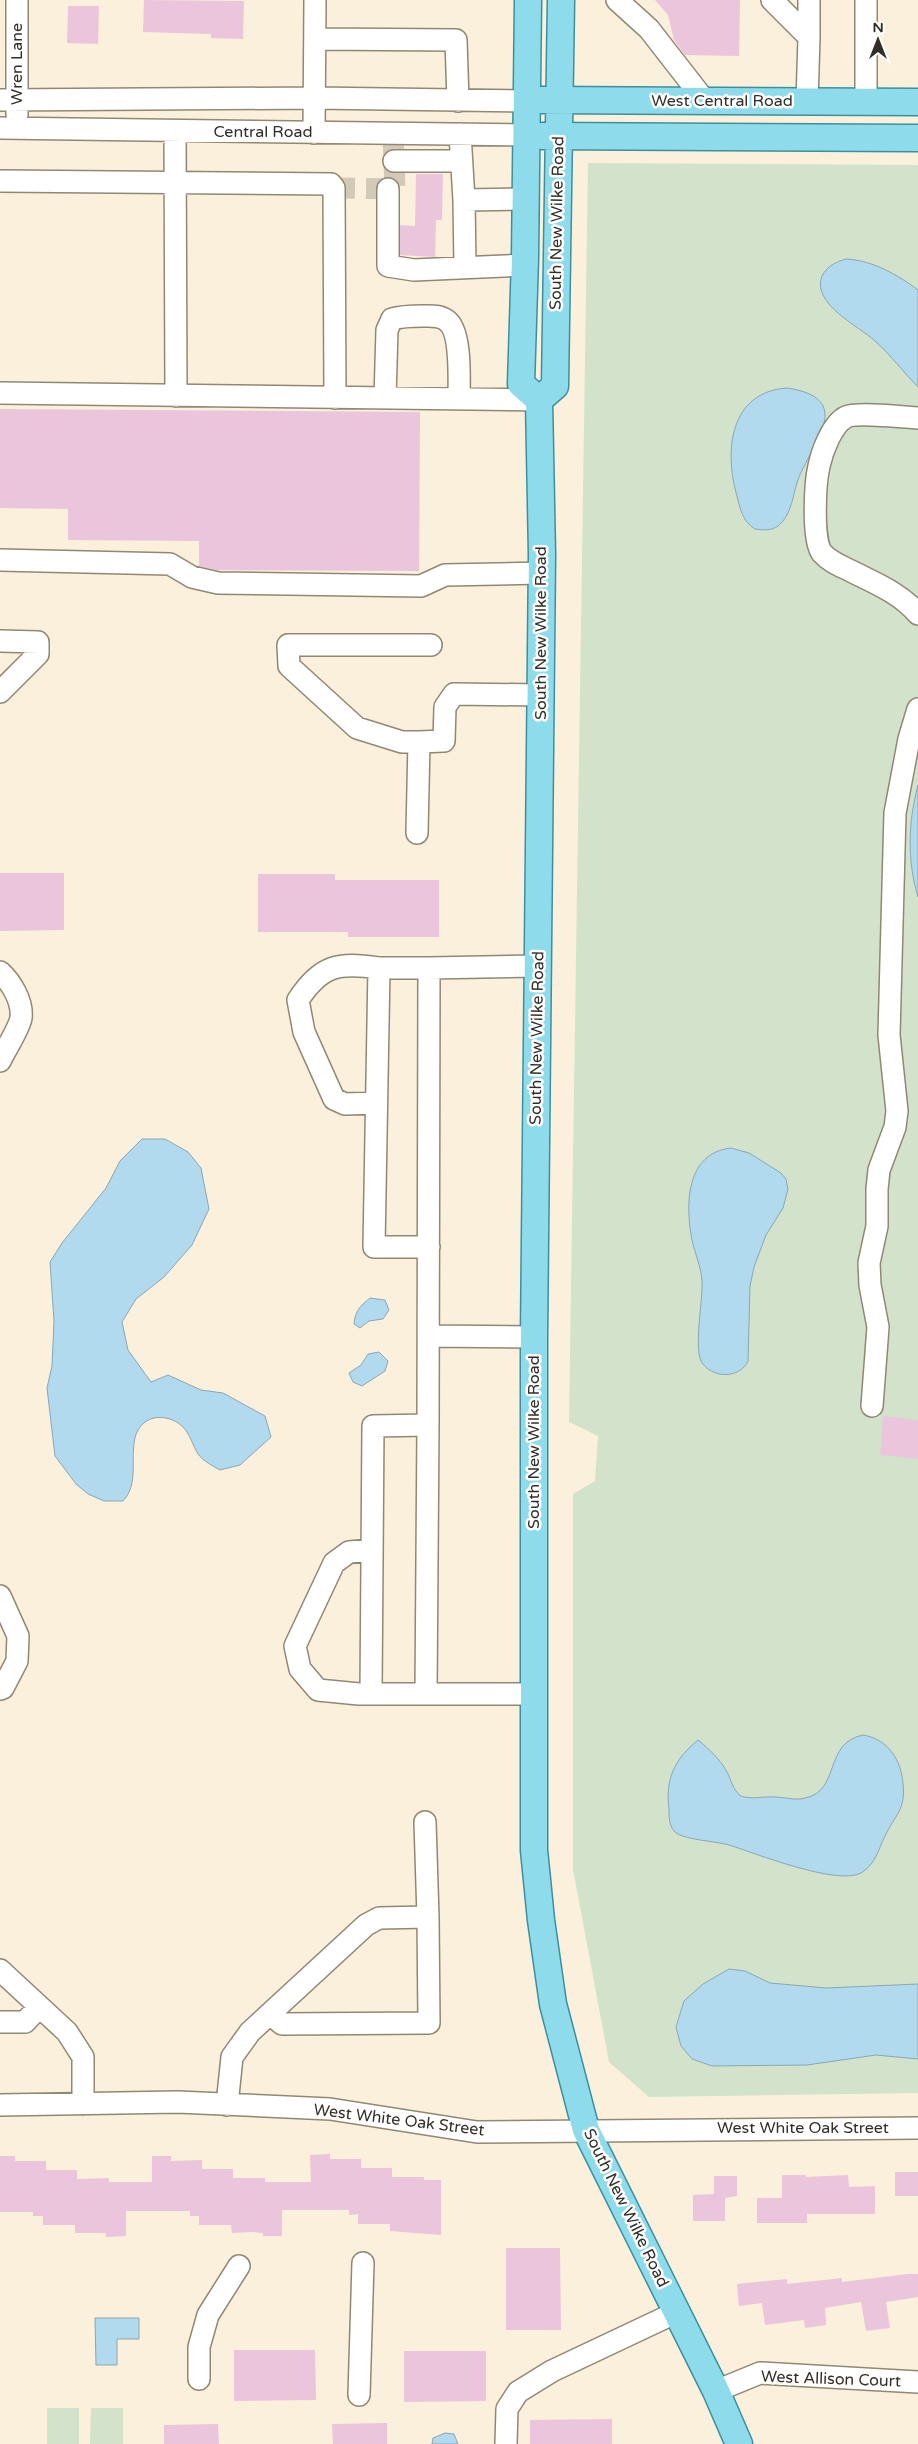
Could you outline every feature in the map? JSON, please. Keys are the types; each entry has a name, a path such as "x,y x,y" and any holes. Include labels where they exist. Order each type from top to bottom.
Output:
{"main road":[{"name":"South New Wilke Road","path":"528,0 525,264 521,384 539,400 542,573 534,1337 534,1850 541,1920 553,2004 586,2130 716,2391 739,2444"},
{"name":"South New Wilke Road","path":"539,400 554,386 562,0"},
{"name":"West Central Road","path":"526,100 918,102"},
{"path":"526,135 918,138"}],"street":[{"name":"Wren Lane","path":"9,128 9,100 17,0"},
{"path":"314,133 315,0"},
{"path":"617,0 649,29 705,100"},
{"path":"772,0 809,37"},
{"path":"807,102 809,0"},
{"path":"866,0 866,101"},
{"path":"315,39 456,40 458,100"},
{"name":"Central Road","path":"9,100 315,98 526,100"},
{"name":"Central Road","path":"9,128 526,135"},
{"path":"175,131 176,396"},
{"path":"460,134 464,200 465,267"},
{"path":"394,161 461,161"},
{"path":"0,181 331,184 333,186 335,398"},
{"path":"388,189 388,266 414,270 525,264"},
{"path":"464,200 526,199"},
{"path":"385,398 387,330 392,320 401,316 421,316 440,317 448,320 454,329 457,342 459,399"},
{"path":"0,393 539,400"},
{"path":"918,418 854,415 844,418 835,428 823,452 812,487 816,538 822,552 839,565 898,596 918,614"},
{"path":"0,560 170,564 192,577 218,582 421,586 445,575 542,573"},
{"path":"0,642 38,642 38,654 0,692"},
{"path":"431,645 288,645 288,666 357,728 402,742 444,741 445,706 454,694 541,695"},
{"path":"872,1406 878,1327 870,1285 869,1263 878,1226 876,1189 879,1170 895,1127 897,1111 889,1035 895,813 909,740 918,709"},
{"path":"417,833 419,742"},
{"path":"376,1103 345,1104 334,1099 304,1032 298,1000 309,983 328,969 355,964 378,968 538,966"},
{"path":"378,968 374,1247 429,1247"},
{"path":"426,1694 430,968"},
{"path":"0,972 10,981 16,994 21,1018 0,1061"},
{"path":"428,1336 534,1337"},
{"path":"371,1693 373,1426 428,1425"},
{"path":"372,1550 350,1552 334,1563 295,1646 300,1669 318,1690 371,1693 533,1694"},
{"path":"0,1596 18,1636 16,1661 3,1688 0,1689"},
{"path":"270,2014 282,2024 429,2023 426,1822"},
{"path":"227,2104 232,2057 250,2032 366,1925 380,1918 428,1917"},
{"path":"0,1970 67,2032 83,2057 83,2104"},
{"path":"0,2022 25,2022 39,2007"},
{"name":"West White Oak Street","path":"0,2105 178,2102 330,2109 477,2132 918,2128"},
{"path":"359,2395 363,2263"},
{"path":"199,2379 199,2347 208,2314 239,2266"},
{"path":"506,2444 507,2410 518,2392 552,2371 677,2312"},
{"name":"West Allison Court","path":"716,2391 760,2373 918,2382"}],"green space":[{"path":"588,163 918,165 918,2093 649,2097 609,2062 573,1869 573,1494 595,1481 598,1436 569,1422"},
{"path":"47,2408 79,2408 79,2444 47,2444"},
{"path":"91,2408 123,2408 123,2444 90,2444"}],"water":[{"path":"846,259 875,265 918,290 918,387 881,346 838,313 823,296 820,286 822,276 832,265"},
{"path":"787,388 808,393 820,401 825,411 824,423 820,436 799,477 783,522 773,529 755,529 748,523 739,506 733,479 731,461 735,427 742,412 753,400 768,392"},
{"path":"918,785 918,897 912,869 910,841 912,813"},
{"path":"142,1139 165,1139 188,1152 201,1168 209,1209 192,1245 164,1277 136,1299 122,1322 128,1350 151,1382 168,1375 201,1390 223,1393 265,1416 271,1437 240,1465 220,1470 200,1457 183,1427 169,1419 154,1418 145,1422 138,1429 133,1449 132,1482 129,1492 123,1501 104,1501 88,1494 76,1484 55,1456 47,1388 52,1366 54,1321 50,1262 62,1243 106,1188 120,1161"},
{"path":"731,1148 749,1153 781,1173 786,1179 788,1189 783,1208 766,1235 754,1267 750,1286 748,1361 739,1371 725,1375 718,1374 706,1367 701,1361 699,1354 702,1281 692,1240 689,1196 697,1170 705,1159 716,1152"},
{"path":"370,1298 385,1300 389,1310 383,1319 369,1321 360,1328 354,1324 357,1312"},
{"path":"379,1352 388,1361 385,1371 362,1386 353,1382 349,1373 361,1365 368,1354"},
{"path":"863,1735 880,1741 892,1752 902,1774 903,1800 899,1812 876,1856 861,1873 850,1876 816,1872 729,1845 684,1836 672,1829 668,1798 670,1779 683,1754 698,1740 721,1763 734,1788 741,1796 749,1798 798,1799 816,1794 829,1777 842,1747 850,1740"},
{"path":"729,1969 745,1971 770,1983 826,1988 918,1984 918,2059 876,2055 807,2065 712,2066 692,2059 681,2046 676,2027 684,2001 703,1984"},
{"path":"95,2318 139,2318 139,2339 117,2339 117,2365 96,2365"},
{"path":"445,2433 454,2434 458,2444 432,2444 433,2438"}],"building":[{"path":"144,0 244,1 243,39 211,38 211,34 143,32"},
{"path":"655,0 740,0 739,56 685,55 674,40 668,15"},
{"path":"68,6 99,6 98,44 67,43"},
{"path":"416,174 443,174 442,220 436,220 435,257 400,255 400,225 415,226"},
{"path":"0,409 420,412 419,571 215,570 199,566 199,541 68,540 68,509 0,508"},
{"path":"0,873 64,873 64,930 0,931"},
{"path":"258,874 335,874 335,880 439,880 439,937 348,937 348,932 258,932"},
{"path":"883,1416 918,1420 918,1459 880,1455"},
{"path":"330,2154 330,2159 361,2159 361,2168 392,2168 392,2177 424,2177 424,2180 441,2180 441,2235 390,2231 390,2224 358,2224 358,2214 349,2215 349,2210 282,2210 282,2236 263,2236 263,2233 252,2232 232,2233 231,2225 199,2225 199,2216 190,2216 190,2211 126,2211 126,2236 106,2237 106,2233 75,2233 75,2225 43,2225 43,2216 33,2216 33,2212 0,2212 0,2156 15,2156 15,2161 46,2161 46,2170 77,2170 77,2179 109,2178 109,2182 152,2182 152,2156 171,2156 171,2161 202,2160 202,2169 233,2169 233,2178 265,2178 265,2182 311,2182 310,2155"},
{"path":"895,2172 918,2172 918,2196 895,2196"},
{"path":"782,2175 806,2175 806,2177 848,2175 849,2187 875,2186 875,2214 807,2214 807,2223 757,2223 757,2198 782,2198"},
{"path":"714,2176 737,2176 737,2196 725,2198 725,2221 693,2221 693,2195 714,2194"},
{"path":"506,2248 560,2248 561,2330 506,2330"},
{"path":"918,2274 918,2297 886,2302 890,2328 866,2331 861,2302 825,2308 826,2325 805,2328 804,2320 765,2325 762,2303 739,2306 737,2284 787,2279 787,2284 842,2278 842,2282"},
{"path":"234,2350 315,2350 316,2400 234,2401"},
{"path":"404,2351 486,2351 486,2401 404,2402"},
{"path":"612,2419 612,2444 530,2444 530,2420"},
{"path":"387,2423 387,2444 333,2444 332,2424"},
{"path":"218,2424 219,2444 164,2444 164,2425"}],"tunnel":[{"path":"334,188 395,189 393,134"}]}
